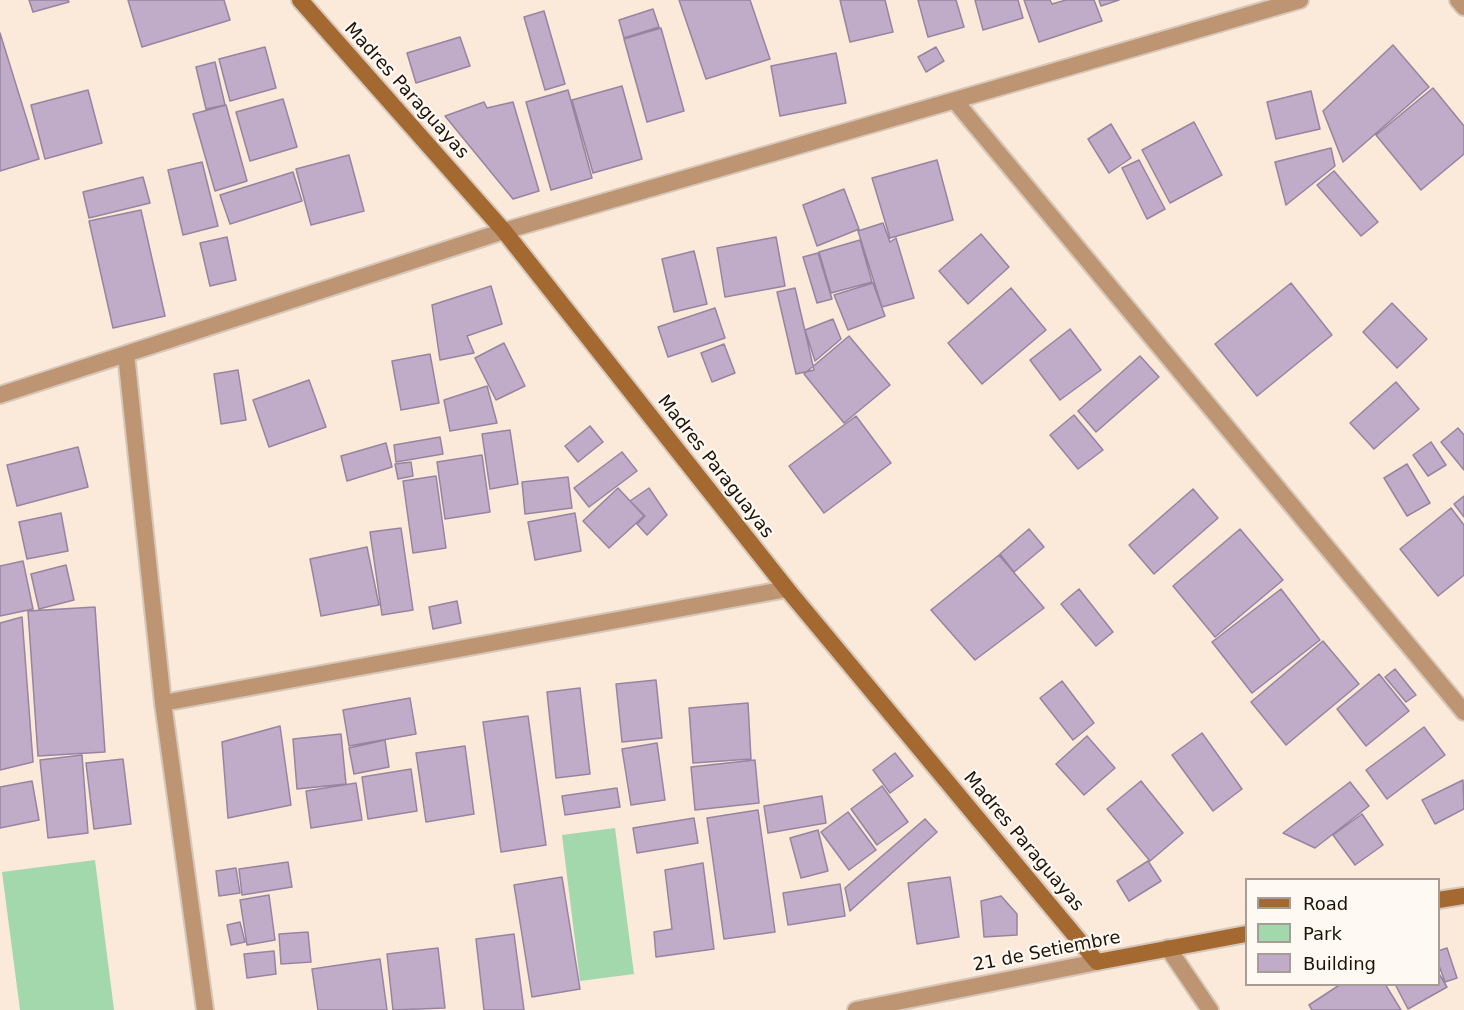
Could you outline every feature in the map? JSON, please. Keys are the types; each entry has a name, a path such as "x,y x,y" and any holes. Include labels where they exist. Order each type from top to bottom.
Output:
{"main road":[{"name":"Madres Paraguayas","path":"300,0 504,231 787,589 1097,962"},
{"path":"1440,900 1464,896"},
{"name":"21 de Setiembre","path":"1097,962 1245,934"}],"street":[{"path":"0,395 504,231 1300,0"},
{"path":"1458,0 1464,7"},
{"path":"955,101 1464,712"},
{"path":"126,354 163,703 205,1010"},
{"path":"163,703 787,589"},
{"path":"1168,948 1210,1010"},
{"name":"21 de Setiembre","path":"856,1010 1097,962"}],"green space":[{"path":"615,828 634,974 580,981 562,835"},
{"path":"95,860 114,1010 20,1010 2,872"}],"building":[{"path":"29,0 68,0 69,2 33,12"},
{"path":"128,0 224,0 230,20 142,47"},
{"path":"679,0 750,0 770,59 706,79"},
{"path":"840,0 885,0 893,32 850,42"},
{"path":"918,0 956,0 964,27 928,37"},
{"path":"975,0 1018,0 1023,18 983,30"},
{"path":"1024,0 1050,0 1052,4 1066,0 1094,0 1102,21 1039,42"},
{"path":"1099,0 1119,0 1101,6"},
{"path":"653,9 659,27 624,38 619,20"},
{"path":"544,11 565,84 545,90 524,17"},
{"path":"661,28 684,111 647,122 624,39"},
{"path":"0,33 39,159 0,171"},
{"path":"460,37 470,66 416,83 407,53"},
{"path":"1393,45 1429,87 1343,162 1323,111"},
{"path":"265,47 276,88 230,101 219,59"},
{"path":"936,47 944,61 926,72 918,57"},
{"path":"836,53 846,103 780,116 771,66"},
{"path":"215,62 225,105 206,109 196,67"},
{"path":"622,86 642,159 593,173 572,100"},
{"path":"1433,88 1464,126 1464,154 1421,190 1376,135"},
{"path":"88,90 102,143 45,159 31,105"},
{"path":"568,90 592,178 551,190 526,102"},
{"path":"1311,91 1320,129 1276,139 1267,102"},
{"path":"283,99 297,147 250,161 236,112"},
{"path":"484,102 487,108 513,102 539,191 513,199 445,116"},
{"path":"226,105 247,181 215,191 193,114"},
{"path":"1194,122 1222,175 1170,203 1142,150"},
{"path":"1111,124 1131,158 1109,173 1088,139"},
{"path":"1331,148 1335,166 1286,205 1275,162"},
{"path":"349,155 364,211 311,225 296,169"},
{"path":"937,160 953,220 890,238 872,178"},
{"path":"1139,160 1165,209 1147,219 1122,168"},
{"path":"202,162 218,226 183,235 168,170"},
{"path":"1334,171 1378,222 1361,236 1317,185"},
{"path":"293,172 302,201 230,224 220,195"},
{"path":"143,177 150,203 89,218 83,192"},
{"path":"844,189 859,229 817,246 803,205"},
{"path":"141,210 165,316 113,328 89,221"},
{"path":"883,223 890,242 896,238 914,298 882,307 858,231"},
{"path":"981,234 1009,267 968,304 939,271"},
{"path":"227,237 236,280 210,286 200,243"},
{"path":"776,237 785,286 725,297 717,248"},
{"path":"860,240 872,282 831,293 819,252"},
{"path":"694,251 707,304 674,312 662,259"},
{"path":"818,253 832,299 817,303 803,257"},
{"path":"873,283 885,316 848,330 834,295"},
{"path":"1291,283 1332,335 1257,396 1215,344"},
{"path":"491,286 502,324 467,336 474,353 440,360 432,305"},
{"path":"795,288 814,370 796,374 777,292"},
{"path":"1011,288 1046,330 982,384 948,343"},
{"path":"1392,303 1427,339 1397,368 1363,332"},
{"path":"715,308 725,338 668,357 658,327"},
{"path":"833,319 841,339 815,361 805,330"},
{"path":"1070,329 1101,370 1060,400 1030,360"},
{"path":"849,336 890,385 844,423 804,374"},
{"path":"504,343 525,386 496,400 475,358"},
{"path":"724,344 735,373 712,382 701,353"},
{"path":"430,354 439,403 401,410 392,361"},
{"path":"1140,356 1159,377 1096,432 1078,411"},
{"path":"238,370 246,420 221,424 214,374"},
{"path":"309,380 326,427 269,447 253,400"},
{"path":"1396,382 1419,409 1374,449 1350,423"},
{"path":"487,386 497,423 450,431 444,400"},
{"path":"1074,415 1103,450 1078,469 1050,435"},
{"path":"856,416 891,463 824,513 789,466"},
{"path":"590,426 603,442 578,462 565,446"},
{"path":"1458,428 1464,435 1464,470 1441,442"},
{"path":"510,430 518,484 490,489 482,434"},
{"path":"440,437 443,454 396,462 394,445"},
{"path":"1431,442 1446,465 1428,476 1413,455"},
{"path":"386,443 392,467 347,481 341,456"},
{"path":"78,447 88,487 17,506 7,465"},
{"path":"622,452 637,471 589,507 574,488"},
{"path":"482,455 490,512 445,519 437,462"},
{"path":"411,462 413,476 398,479 395,464"},
{"path":"1407,464 1430,503 1407,516 1384,478"},
{"path":"436,476 446,548 413,553 403,481"},
{"path":"568,477 572,508 525,514 522,482"},
{"path":"618,488 644,516 609,548 583,521"},
{"path":"649,488 667,515 647,535 637,524 645,516 630,501"},
{"path":"1193,489 1218,518 1154,574 1129,545"},
{"path":"1464,496 1464,517 1454,504"},
{"path":"1451,508 1464,525 1464,575 1438,596 1400,549"},
{"path":"61,513 68,551 27,559 19,522"},
{"path":"575,513 581,551 535,560 528,522"},
{"path":"401,528 413,610 382,615 370,532"},
{"path":"1029,529 1044,547 1014,572 1000,554"},
{"path":"1240,529 1283,580 1215,637 1173,586"},
{"path":"367,547 379,605 321,616 310,559"},
{"path":"999,555 1044,608 975,660 931,610"},
{"path":"23,561 33,609 0,616 0,566"},
{"path":"66,565 74,600 39,609 31,574"},
{"path":"1079,589 1113,632 1096,646 1061,604"},
{"path":"1281,589 1320,640 1252,693 1212,642"},
{"path":"457,601 461,623 433,629 429,607"},
{"path":"95,607 105,752 38,756 28,611"},
{"path":"22,617 33,762 0,770 0,623"},
{"path":"1323,641 1359,684 1286,745 1251,702"},
{"path":"1395,669 1416,695 1406,702 1385,677"},
{"path":"1379,674 1409,711 1366,746 1337,709"},
{"path":"656,680 662,738 622,742 616,684"},
{"path":"1062,681 1094,723 1073,740 1040,698"},
{"path":"580,688 590,774 556,778 547,692"},
{"path":"410,698 416,734 349,746 343,710"},
{"path":"748,703 751,759 693,763 689,708"},
{"path":"528,716 546,845 501,852 483,722"},
{"path":"280,726 291,805 228,818 222,742"},
{"path":"1424,727 1445,755 1387,799 1366,770"},
{"path":"1202,733 1242,789 1213,811 1172,755"},
{"path":"341,734 346,784 297,789 293,739"},
{"path":"1087,736 1115,768 1084,795 1056,764"},
{"path":"385,740 389,767 354,774 349,748"},
{"path":"657,743 665,800 631,805 622,749"},
{"path":"465,746 474,814 426,822 416,753"},
{"path":"895,753 913,776 890,793 873,770"},
{"path":"82,755 88,833 48,838 40,760"},
{"path":"123,759 131,824 94,829 86,763"},
{"path":"755,760 759,803 695,810 691,767"},
{"path":"411,769 417,811 368,819 362,777"},
{"path":"1463,780 1464,809 1435,824 1422,800"},
{"path":"32,781 39,820 0,828 0,787"},
{"path":"1141,781 1183,833 1150,861 1107,809"},
{"path":"1350,782 1369,806 1315,848 1283,833"},
{"path":"356,783 362,820 311,828 306,791"},
{"path":"882,786 908,822 877,845 851,809"},
{"path":"617,788 620,807 565,815 562,796"},
{"path":"822,796 826,823 768,833 764,806"},
{"path":"758,810 775,932 724,939 707,818"},
{"path":"848,812 876,850 849,870 821,832"},
{"path":"1362,814 1383,845 1355,865 1333,835"},
{"path":"694,818 698,843 637,853 633,828"},
{"path":"925,819 937,832 850,911 845,888"},
{"path":"818,830 828,871 801,878 790,838"},
{"path":"1148,861 1161,881 1129,901 1117,881"},
{"path":"288,862 292,887 242,895 239,869"},
{"path":"703,863 714,949 656,957 654,932 672,929 665,870"},
{"path":"236,868 240,893 219,896 216,871"},
{"path":"562,877 580,989 532,997 514,885"},
{"path":"950,877 959,937 917,944 908,883"},
{"path":"840,884 845,916 788,925 783,893"},
{"path":"269,895 275,940 247,945 240,900"},
{"path":"1001,896 1017,914 1017,935 984,937 981,901"},
{"path":"240,922 245,942 231,945 227,925"},
{"path":"308,932 311,962 281,964 279,934"},
{"path":"514,934 524,1010 484,1010 476,939"},
{"path":"438,948 445,1008 393,1010 387,954"},
{"path":"1447,948 1457,978 1445,982 1440,968 1440,950"},
{"path":"274,951 276,974 247,978 244,954"},
{"path":"380,959 387,1010 318,1010 312,969"},
{"path":"1440,975 1447,987 1408,1009 1396,986 1440,986"},
{"path":"1338,986 1386,986 1401,1010 1312,1010 1309,1005"}]}
